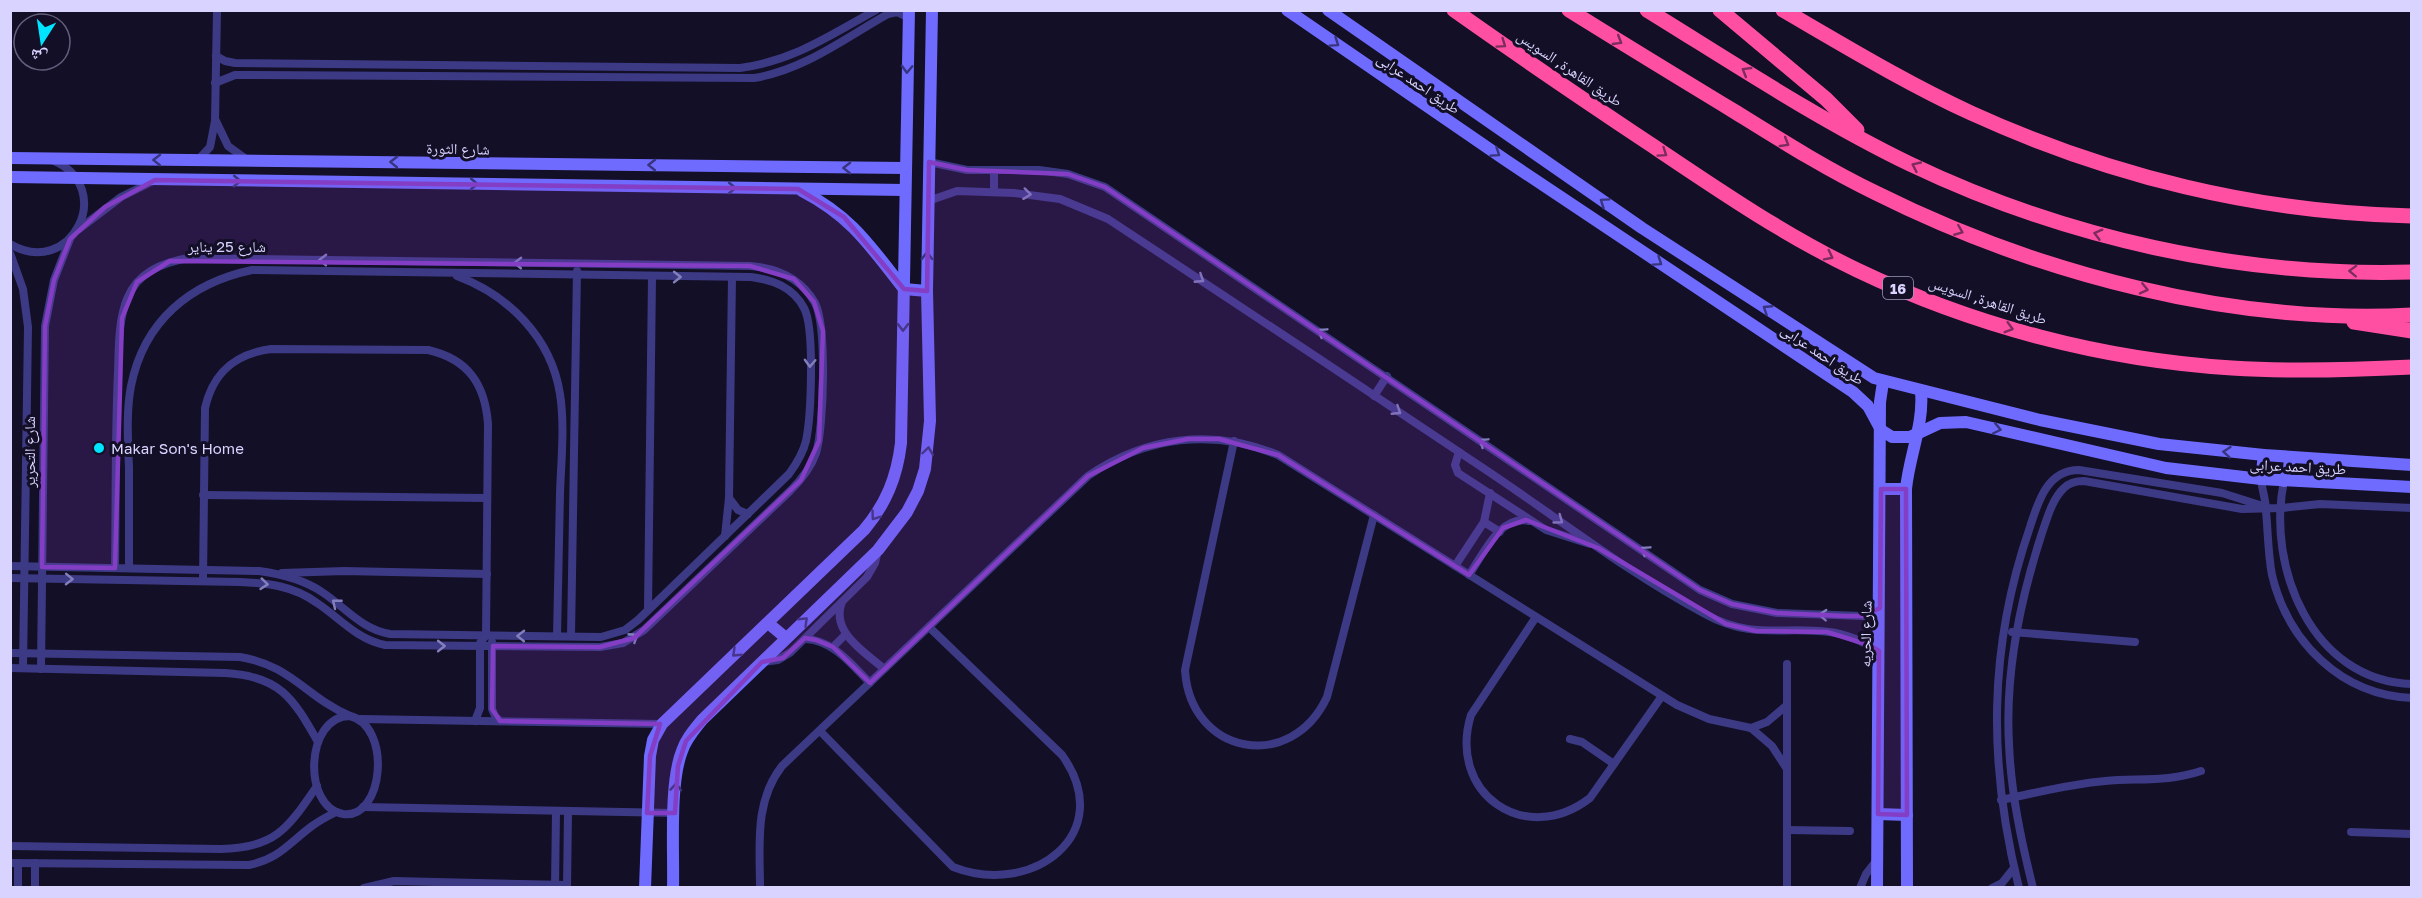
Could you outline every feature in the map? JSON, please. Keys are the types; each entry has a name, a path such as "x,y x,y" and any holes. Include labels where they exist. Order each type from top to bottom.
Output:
{"highway":[{"name":"طريق القاهرة, السويس","path":"1454,10 1760,217 1849,266 1926,300 2034,335 2152,360 2263,370 2412,367"},
{"path":"1569,10 1837,173 1953,228 2074,271 2157,292 2242,306 2328,314 2412,315"},
{"path":"1647,10 1866,142 1930,173 1997,201 2096,234 2158,249 2221,260 2348,272 2412,272"},
{"path":"1720,10 1826,99 1866,142"},
{"path":"1783,10 1952,104 2006,129 2081,158 2158,181 2236,198 2316,210 2412,216"},
{"path":"2328,314 2375,326 2412,331"}],"street":[{"path":"198,160 210,147 215,121 217,10"},
{"path":"216,56 235,63 740,68 778,61 796,54 876,10"},
{"path":"673,888 678,766 686,741 702,720 878,550 908,512 925,469 930,421 927,291 932,10"},
{"name":"طريق احمد عرابى","path":"1287,10 1504,159 1853,392 1868,406 1881,430 1898,438 1916,435 1940,423 1966,422 2166,468 2284,481 2412,487"},
{"name":"طريق احمد عرابى","path":"1328,10 1642,228 1857,368 1883,381 1972,404 2148,442 2264,455 2412,465"},
{"path":"215,83 235,75 754,78 788,70 804,63 888,14 897,12 909,14 902,443 894,481 881,507 864,530 662,724 653,740 650,756 645,888"},
{"path":"235,63 235,75"},
{"path":"215,121 228,146 238,155 250,160"},
{"name":"شارع الثورة","path":"10,158 905,168"},
{"path":"10,165 30,158"},
{"path":"45,158 63,165 76,178"},
{"path":"929,162 967,170 1039,170 1068,174 1105,187 1691,583 1732,604 1776,613 1863,616 1880,608"},
{"path":"597,165 597,186"},
{"path":"994,171 994,192"},
{"path":"10,177 905,190"},
{"name":"شارع التحرير","path":"41,669 45,326 54,280 84,214 85,205 81,186 76,178"},
{"path":"10,244 26,251 54,249 113,202 155,180"},
{"path":"798,189 822,201 844,217 863,235 904,289 927,291"},
{"path":"928,201 957,191 1060,198 1108,219 1459,452 1598,548 1715,620 1746,630 1827,632 1859,640 1880,651"},
{"name":"شارع التحرير","path":"10,253 18,271 27,308 23,668"},
{"name":"شارع 25 يناير","path":"115,568 116,451 122,318 127,299 137,282 152,269 170,261 188,258 765,267 780,272 794,279 805,290 820,316 823,338 820,426 815,455 801,480 706,571 634,638 612,646"},
{"path":"348,261 348,272"},
{"path":"571,636 577,264"},
{"name":"شارع 25 يناير","path":"129,568 128,422 131,385 143,350 164,318 195,291 222,278 252,270 732,277 766,279 789,289 804,308 810,332 808,426 803,451 789,474 709,552 632,625 610,636"},
{"path":"451,273 495,294 514,309 530,327 553,369 562,410 557,636"},
{"path":"648,610 652,277"},
{"path":"725,536 729,498 732,277"},
{"path":"203,581 205,408 212,386 226,366 255,351 271,349 428,350 439,352 460,363 475,379 481,389 487,412 486,635 481,640 480,646 480,708 475,721"},
{"path":"1374,396 1387,376"},
{"path":"27,378 44,378"},
{"name":"شارع الحريه","path":"1876,888 1883,381"},
{"path":"1906,888 1908,815 1906,489 1908,467 1922,410 1920,391"},
{"path":"1966,422 1964,411 1972,404"},
{"path":"562,410 574,410"},
{"path":"117,422 128,422"},
{"path":"760,888 760,821 765,797 782,766 1088,476 1128,453 1173,440 1203,438 1234,441 1278,455 1662,696 1694,713 1751,728 1772,746 1787,769"},
{"path":"1234,441 1185,670 1191,701 1204,721 1222,737 1252,746 1276,743 1298,734 1320,711 1327,697 1374,515"},
{"path":"116,451 129,452"},
{"path":"1459,452 1455,465 1458,473 1531,522 1558,535 1598,548"},
{"path":"2264,455 2261,479 2272,573 2282,605 2302,640 2330,670 2361,688 2386,696 2412,698"},
{"path":"2290,457 2284,481 2282,541 2292,589 2311,626 2339,657 2366,675 2382,680 2412,684"},
{"path":"2019,888 2001,800 1996,717 1998,675 2003,631 2017,570 2046,488 2057,476 2079,470 2222,494 2266,508"},
{"path":"2065,472 2072,483"},
{"path":"2100,484 2102,474"},
{"path":"2033,888 2014,797 2009,755 2008,708 2017,632 2030,574 2049,513 2061,490 2072,483 2084,481 2235,507 2282,508 2320,504 2412,508"},
{"path":"1881,489 1906,489"},
{"path":"1455,566 1484,522 1490,493"},
{"path":"204,495 487,498"},
{"path":"729,498 738,510 748,514"},
{"path":"2037,509 2049,513"},
{"path":"1469,575 1507,524 1516,520 1531,522"},
{"path":"1484,522 1500,531"},
{"path":"762,662 783,658 804,639 870,573 878,550"},
{"path":"709,552 717,560"},
{"path":"697,563 706,571"},
{"path":"10,566 203,569 275,573 322,571 487,574"},
{"path":"10,578 262,583 290,589 316,601 358,635 375,643 394,646 612,646 610,636 379,632 361,623 320,591 298,580 275,573"},
{"path":"1686,603 1691,583"},
{"path":"842,601 839,618 846,634 884,669"},
{"path":"1536,617 1471,715 1465,745 1472,775 1480,788 1503,809 1533,818 1548,818 1564,814 1590,798 1662,696"},
{"path":"768,623 786,638"},
{"path":"929,627 1062,755 1076,778 1081,805 1077,831 1063,855 1054,865 1037,876"},
{"path":"2003,631 2135,642"},
{"path":"833,647 846,634"},
{"path":"486,635 492,646 492,709 500,721"},
{"path":"804,639 822,641 833,647 870,683"},
{"path":"10,653 240,657 278,668 329,705 360,719 662,724"},
{"path":"240,657 240,674"},
{"path":"2330,670 2339,657"},
{"path":"1787,664 1787,888"},
{"path":"10,668 256,676 273,683 286,693 298,706 318,742"},
{"path":"1751,728 1767,722 1787,705"},
{"path":"350,716 339,717 330,723 318,742 314,768 317,786 328,806 336,812 353,813 363,807 376,782 378,763 372,735 360,719"},
{"path":"819,731 953,867 977,880 990,883 1017,882"},
{"path":"1570,739 1582,742 1614,764"},
{"path":"2001,800 2084,784 2105,781 2164,780 2201,771"},
{"path":"10,846 220,849 252,847 266,841 291,822 317,786"},
{"path":"363,807 675,813"},
{"path":"18,888 14,863 235,866 259,863 282,852 312,826 336,812"},
{"path":"555,886 556,812"},
{"path":"364,888 394,881 481,886 567,886 568,812"},
{"path":"1878,814 1908,815"},
{"path":"1787,830 1850,831"},
{"path":"2351,832 2412,834"},
{"path":"134,864 135,848"},
{"path":"1860,888 1866,874 1877,859"},
{"path":"35,863 35,888"},
{"path":"1992,888 2002,883 2014,868"}],"highlighted area":[{"path":"929,162 967,170 1068,174 1105,187 1700,590 1732,604 1777,613 1846,616 1863,616 1880,608 1881,489 1906,489 1907,815 1878,814 1879,651 1869,645 1827,632 1756,631 1726,624 1598,548 1526,520 1503,528 1469,575 1278,455 1219,439 1188,439 1143,448 1088,476 870,683 833,647 816,640 805,638 783,658 762,662 686,741 678,766 675,813 647,813 650,756 660,724 500,721 492,709 493,646 600,647 634,638 801,480 819,441 823,331 814,302 794,279 750,266 170,261 137,282 122,318 115,568 42,567 45,326 54,280 70,239 105,207 155,180 798,189 844,217 904,289 927,291"}],"place":[{"name":"Makar Son's Home","path":"99,448"}]}
